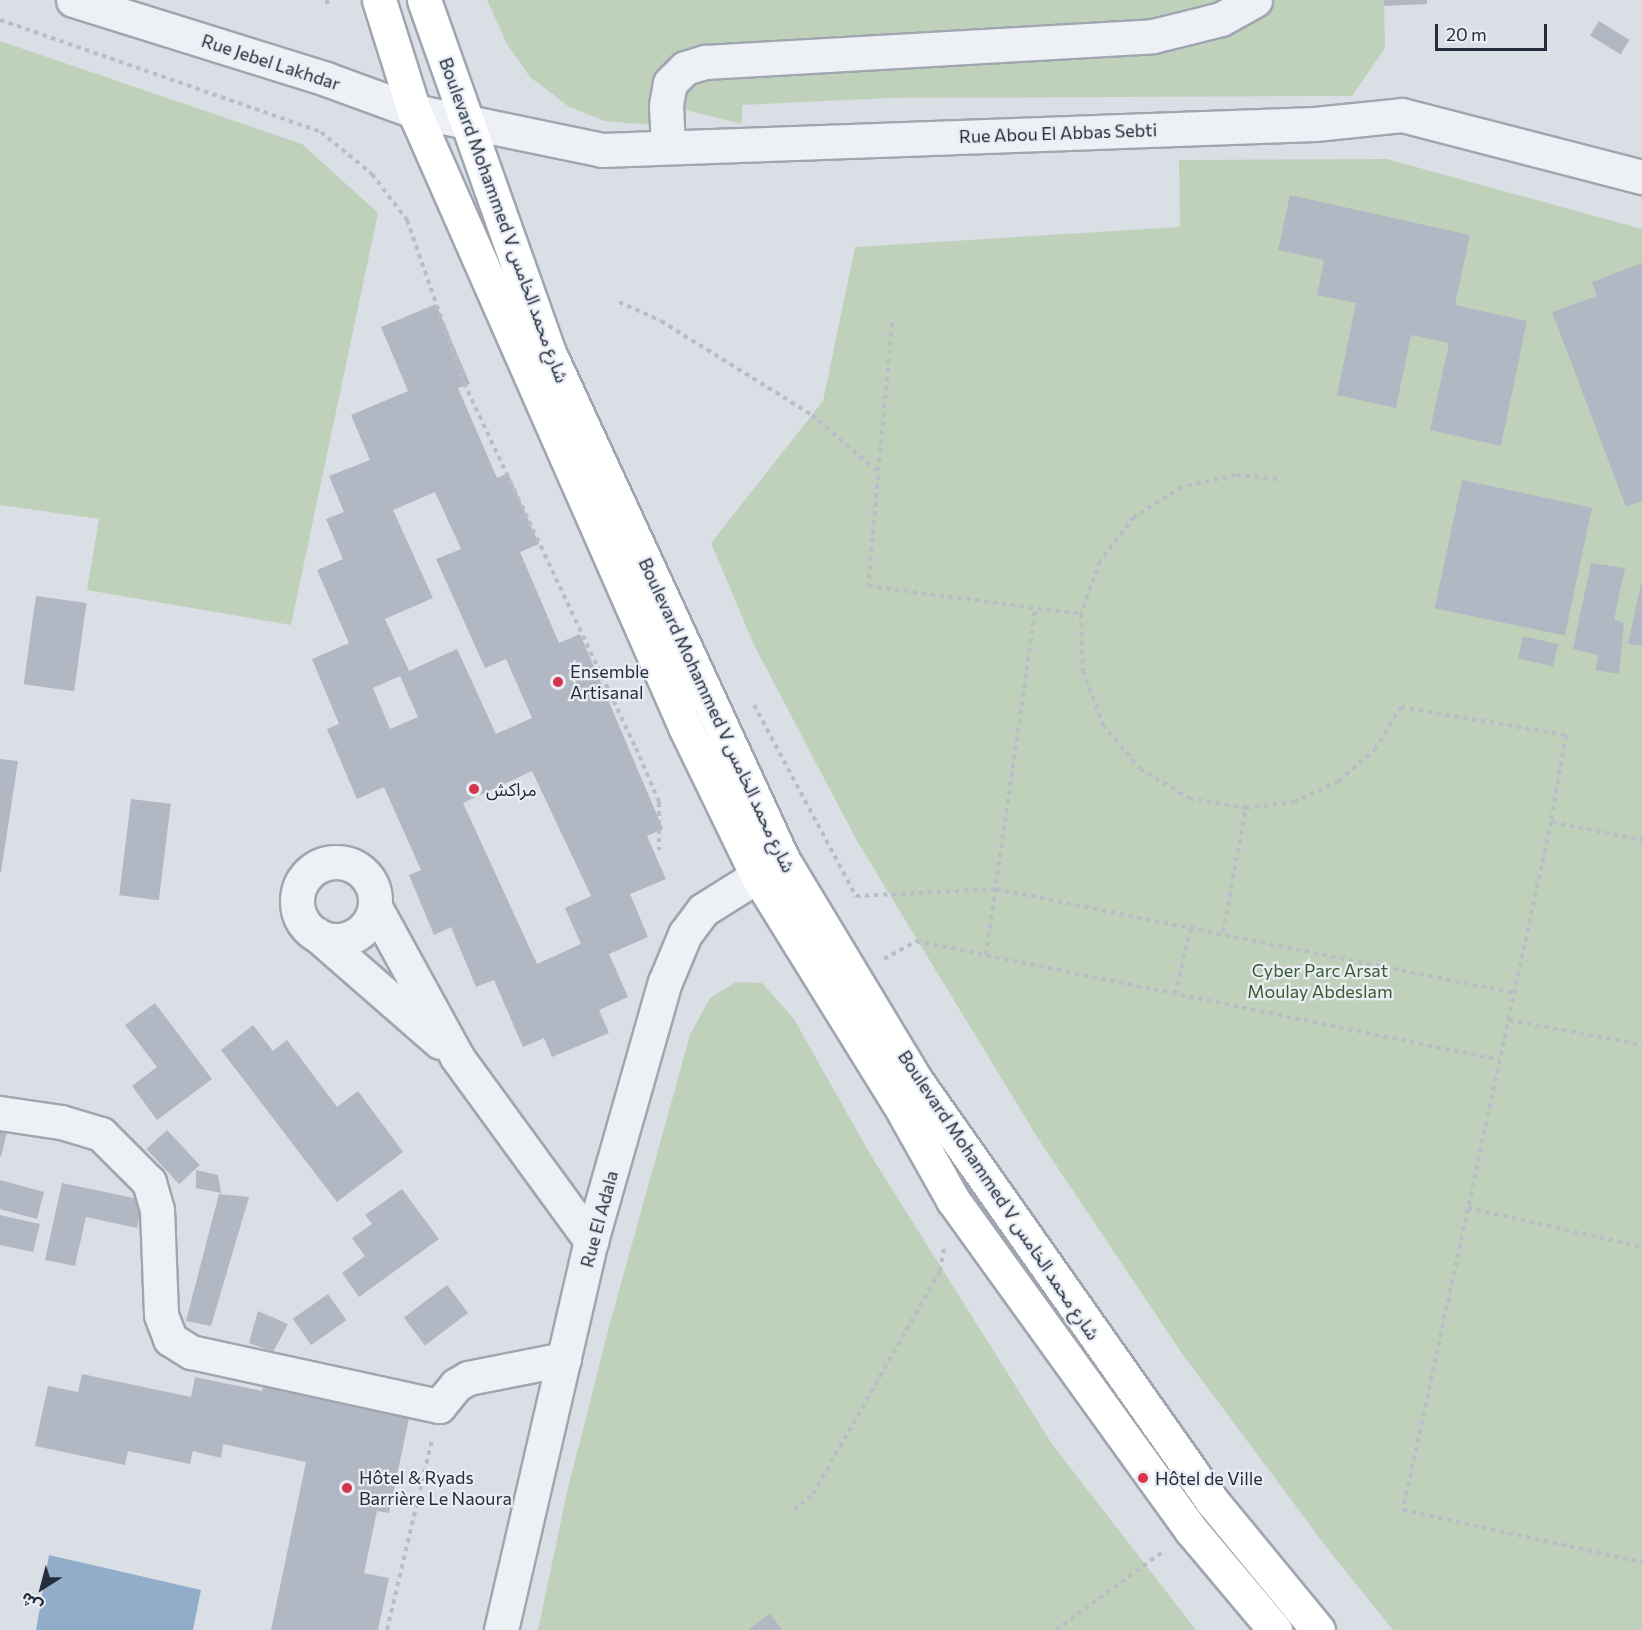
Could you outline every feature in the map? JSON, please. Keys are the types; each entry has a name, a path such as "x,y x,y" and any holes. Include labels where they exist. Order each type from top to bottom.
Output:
{"main road":[{"name":"Boulevard Mohammed V شارع محمد الخامس","path":"379,0 414,111 681,718 770,868 953,1200 1191,1530 1275,1630"},
{"name":"Boulevard Mohammed V شارع محمد الخامس","path":"424,0 550,355 770,868 856,975 915,1078 1198,1482 1318,1630"}],"street":[{"name":"Rue Jebel Lakhdar","path":"73,0 326,79 414,111 469,125"},
{"path":"668,147 666,105 670,83 685,68 705,62 1153,36 1197,14 1221,19 1255,0"},
{"name":"Rue Abou El Abbas Sebti","path":"469,125 531,134 602,150 1315,124 1402,115 1642,177"},
{"path":"457,1057 304,924 297,910 299,887 312,869 334,862 356,867 367,877 374,891 375,907 457,1057 591,1241"},
{"name":"Rue El Adala","path":"501,1630 591,1241 665,982 679,947 703,910 770,868"},
{"path":"316,934 345,939 359,932 375,907"},
{"path":"0,1113 61,1122 101,1134 149,1182 157,1210 161,1315 170,1339 191,1352 440,1406 447,1395 468,1377 564,1359"}],"path":[{"path":"327,0 328,7"},
{"path":"0,20 321,132 372,174 406,220 464,383 640,759 658,802 660,850"},
{"path":"619,302 661,321 812,415 878,471"},
{"path":"892,323 868,586 1081,614"},
{"path":"1277,479 1236,475 1182,487 1134,517 1100,561 1081,614 1083,671 1102,725 1140,769 1189,798 1246,808 1294,802 1339,782 1375,749 1401,707 1566,735 1551,822 1403,1510 1642,1562"},
{"path":"986,955 1035,609"},
{"path":"753,703 856,896 996,889 1223,932 1514,993"},
{"path":"1223,932 1246,808"},
{"path":"1551,822 1642,840"},
{"path":"1175,994 1191,927"},
{"path":"856,975 916,941 1500,1060"},
{"path":"1509,1020 1642,1045"},
{"path":"794,1510 813,1494 940,1271 953,1200"},
{"path":"1468,1208 1642,1247"},
{"path":"387,1630 440,1406"},
{"path":"1056,1630 1191,1530"}],"green space":[{"path":"487,0 1384,0 1385,48 1352,96 890,98 742,105 742,124 666,105 652,125 604,121 568,106 530,77 507,44"},
{"path":"0,41 302,144 378,213 291,625 87,590 99,519 0,505"},
{"name":"Cyber Parc Arsat Moulay Abdeslam","path":"1387,159 1642,229 1642,1630 1393,1630 1330,1552 1183,1355 1039,1140 857,841 754,645 711,543 823,401 855,247 1180,227 1179,160"},
{"path":"736,982 762,983 794,1019 870,1154 1052,1444 1196,1630 538,1630 567,1492 610,1323 690,1035 710,998"}],"water":[{"path":"49,1555 201,1590 193,1630 36,1630"}],"building":[{"path":"1384,0 1427,0 1427,4 1384,6"},
{"path":"1599,21 1630,40 1621,54 1590,35"},
{"path":"1290,195 1470,235 1455,305 1527,321 1501,446 1430,430 1449,343 1411,335 1396,408 1337,395 1356,303 1317,295 1324,260 1278,250"},
{"path":"1642,263 1642,501 1626,507 1552,312 1597,296 1592,282"},
{"name":"Ensemble Artisanal","path":"436,304 470,384 458,388 497,478 508,473 539,544 520,552 559,643 580,634 663,829 647,836 666,879 630,894 648,937 609,954 628,997 599,1010 609,1033 552,1057 544,1038 523,1047 494,980 476,987 451,927 434,935 409,875 421,870 384,787 357,799 327,729 339,724 312,659 349,643 317,570 343,559 326,519 344,512 329,476 370,460 351,415 408,391 381,327","holes":["435,492 461,549 436,559 485,668 506,659 532,718 496,734 457,649 409,671 385,619 433,598 393,510","400,676 418,717 390,729 373,688","532,771 591,896 565,908 581,944 537,964 463,803"]},
{"path":"1462,480 1592,508 1565,636 1435,608"},
{"path":"1591,563 1625,568 1614,620 1624,623 1619,674 1595,670 1598,655 1573,649"},
{"path":"1642,584 1642,646 1628,644"},
{"path":"36,596 87,603 74,691 24,684"},
{"path":"1523,636 1558,644 1553,667 1518,658"},
{"path":"0,759 18,761 1,872 0,872"},
{"path":"131,799 171,804 159,900 119,895"},
{"path":"155,1003 212,1079 157,1120 132,1086 157,1067 125,1025"},
{"path":"253,1025 273,1051 287,1040 337,1107 358,1091 403,1152 337,1202 221,1050"},
{"path":"0,1130 7,1132 1,1157 0,1156"},
{"path":"167,1130 200,1165 179,1184 147,1149"},
{"path":"196,1170 218,1175 221,1193 196,1188"},
{"path":"0,1180 44,1192 37,1219 0,1209"},
{"path":"62,1183 143,1200 137,1228 86,1217 75,1266 45,1260"},
{"path":"402,1189 439,1239 359,1297 342,1273 365,1256 352,1238 372,1224 365,1215"},
{"path":"219,1194 249,1197 211,1326 186,1321"},
{"path":"0,1215 40,1224 33,1252 0,1245"},
{"path":"447,1285 468,1313 425,1345 404,1317"},
{"path":"328,1294 346,1320 311,1345 293,1319"},
{"path":"258,1311 288,1324 273,1352 249,1343"},
{"name":"Hôtel & Ryads Barrière Le Naoura","path":"82,1374 191,1397 195,1377 262,1391 265,1378 411,1409 389,1513 377,1511 364,1573 389,1578 378,1630 271,1630 306,1462 223,1444 221,1458 193,1451 190,1464 128,1451 125,1465 35,1446 48,1386 78,1392"},
{"path":"770,1613 782,1630 748,1630"}],"place":[{"name":"Ensemble Artisanal","path":"558,682"},
{"name":"مراكش","path":"474,789"},
{"name":"Hôtel de Ville","path":"1143,1478"},
{"name":"Hôtel & Ryads Barrière Le Naoura","path":"347,1488"}]}
